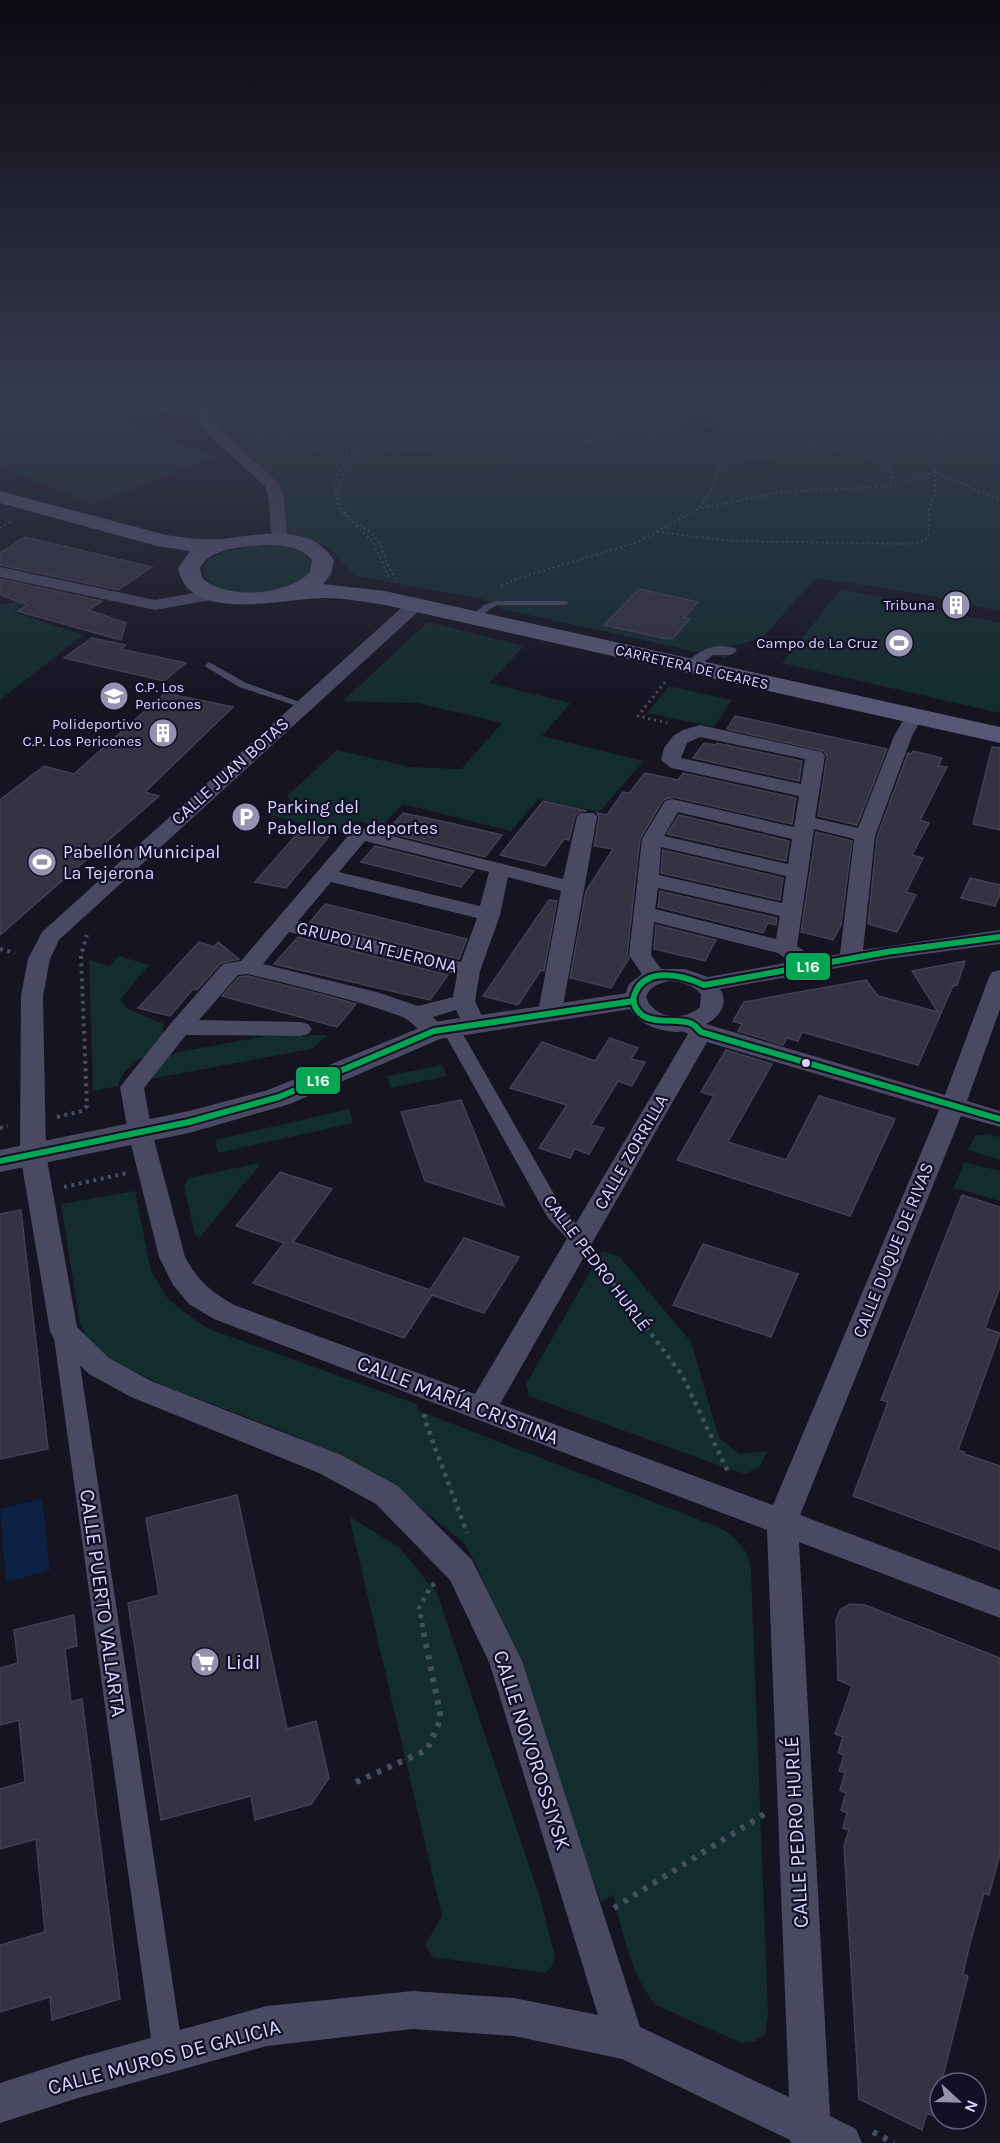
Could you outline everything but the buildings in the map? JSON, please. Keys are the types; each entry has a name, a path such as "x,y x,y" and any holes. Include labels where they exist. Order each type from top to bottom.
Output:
{"main road":[{"path":"30,505 165,541 189,545 222,545"},
{"path":"6,515 153,549 180,559 194,583 216,594 257,598 294,592 312,583 322,574 324,568"},
{"name":"CARRETERA DE CEARES","path":"222,545 281,537 313,549 322,556 324,568 352,585 475,618 1000,735"},
{"path":"189,571 201,554 222,545"},
{"name":"CARRETERA DE CEARES","path":"294,592 327,591 398,596"}],"street":[{"path":"278,505 281,537"},
{"path":"134,599 172,592 189,571"},
{"path":"0,572 134,599 154,608 216,594"},
{"name":"CALLE JUAN BOTAS","path":"33,1154 32,996 39,959 50,937 303,705 398,596"},
{"path":"691,666 703,652 715,648 730,651"},
{"path":"851,958 865,836 903,736 914,717"},
{"path":"786,948 815,756 700,730 690,731 683,735 671,754 671,760 678,764 809,792"},
{"path":"655,976 640,955 644,913 652,839 672,805 865,836"},
{"path":"550,1012 572,887 587,818"},
{"name":"GRUPO LA TEJERONA","path":"180,1027 231,969 248,967 360,834 572,887"},
{"path":"652,839 797,872"},
{"name":"GRUPO LA TEJERONA","path":"448,1020 489,915 500,868"},
{"path":"327,875 489,915"},
{"path":"648,879 790,912"},
{"path":"644,913 786,948 807,965"},
{"name":"GRUPO LA TEJERONA","path":"284,924 469,971"},
{"path":"704,984 851,958 1000,938"},
{"path":"248,967 448,1020"},
{"path":"695,1028 711,1011 714,1002 712,993 704,984 681,975 655,976 643,982 635,991 634,1001 638,1010 660,1023 695,1028 1000,1119"},
{"name":"CALLE DUQUE DE RIVAS","path":"782,1521 954,1106 1000,977"},
{"path":"0,1161 189,1122 279,1097 448,1020 550,1012 634,1001"},
{"name":"CALLE PEDRO HURLÉ","path":"448,1020 555,1214 580,1240"},
{"path":"180,1027 300,1029"},
{"name":"CALLE MARÍA CRISTINA","path":"180,1027 132,1087 140,1132 172,1257 183,1278 199,1297 224,1312 1000,1604"},
{"name":"CALLE ZORRILLA","path":"482,1409 580,1240 695,1028"},
{"name":"CALLE PUERTO VALLARTA","path":"33,1154 64,1331 168,2052"},
{"name":"CALLE NOVOROSSIYSK","path":"64,1331 99,1366 141,1389 330,1464 387,1495 461,1570 505,1661 625,2040"},
{"name":"CALLE PEDRO HURLÉ","path":"782,1521 832,2135"},
{"name":"CALLE MUROS DE GALICIA","path":"0,2103 168,2052 267,2026 413,2010 514,2017 625,2040 832,2135"}],"lane":[{"path":"475,618 487,607 496,603 566,603"},
{"path":"209,666 230,681 303,705"}],"path":[{"path":"338,505 352,523 369,536 398,596 411,590 413,584 392,575 375,537 346,514 342,505"},
{"path":"698,509 701,505"},
{"path":"499,587 519,578 638,542 698,509 717,505"},
{"path":"657,532 730,541 909,544 925,541 929,533 931,505"},
{"path":"0,528 6,515"},
{"path":"667,679 638,716 700,730"},
{"path":"87,1106 81,956 85,938 90,931"},
{"path":"0,949 22,955"},
{"name":"CALLE PEDRO HURLÉ","path":"580,1240 682,1375 729,1474 719,1498"},
{"path":"356,1782 427,1750 441,1718 419,1608 431,1586 461,1570 474,1551 424,1418 437,1392"},
{"path":"609,1911 766,1813"},
{"path":"832,2135 894,2143"}],"green space":[{"path":"285,505 1000,505 1000,611 916,593 816,578 762,638 733,646 725,658 502,609 482,599 358,576 346,567 332,548 286,531"},
{"path":"261,545 289,548 302,553 312,562 310,575 290,587 245,593 222,589 213,585 206,578 203,570 206,563 213,557 245,547"},
{"name":"Campo de La Cruz","path":"841,589 1000,623 1000,713 782,663"},
{"path":"28,599 13,612 83,635 0,700 0,605"},
{"path":"428,622 524,646 489,683 571,703 542,736 644,761 599,812 538,799 511,831 403,804 382,826 358,821 350,822 344,833 269,815 277,808 286,807 291,801 287,796 337,750 410,767 461,769 502,723 417,703 343,701"},
{"path":"669,686 732,700 714,727 647,713"},
{"path":"119,956 149,965 120,1000 128,1009 164,1024 163,1035 152,1051 127,1070 118,1086 93,1091 89,960 109,966"},
{"path":"328,1035 311,1049 150,1079 164,1060 174,1053 265,1036"},
{"path":"442,1065 447,1076 391,1088 387,1076"},
{"path":"349,1109 353,1123 218,1153 215,1140"},
{"path":"988,1134 1000,1137 1000,1160 968,1150 975,1136"},
{"path":"964,1162 1000,1171 1000,1201 954,1188"},
{"path":"258,1163 259,1166 200,1237 195,1235 184,1185 189,1178"},
{"path":"135,1191 151,1271 169,1300 209,1329 419,1405 417,1410 718,1527 744,1549 751,1569 768,2014 765,2035 755,2041 741,2043 656,2005 647,1994 629,1953 613,1895 601,1902 479,1570 464,1543 391,1484 296,1436 164,1386 106,1358 89,1341 80,1324 61,1204"},
{"path":"602,1251 619,1256 691,1342 719,1438 739,1454 768,1451 759,1467 745,1474 529,1396 526,1384"},
{"path":"349,1516 400,1548 437,1593 541,1901 555,1957 552,1966 545,1973 433,1957 425,1945 442,1916"}],"water":[{"path":"42,1499 50,1570 6,1582 0,1509"}],"transit line":[{"name":"L16","path":"1000,937 887,952 704,985 676,976 656,976 640,984 633,1000 642,1014 658,1021 690,1023 701,1032 1000,1119"},
{"name":"L16","path":"0,1161 189,1122 279,1097 434,1031 634,1001"}],"place":[{"name":"Tribuna","path":"956,605"},
{"name":"Campo de La Cruz","path":"899,643"},
{"name":"C.P. Los Pericones","path":"114,696"},
{"name":"Polideportivo C.P. Los Pericones","path":"163,733"},
{"name":"Parking del Pabellon de deportes","path":"246,817"},
{"name":"Pabellón Municipal La Tejerona","path":"42,862"},
{"name":"Lidl","path":"205,1662"}]}
